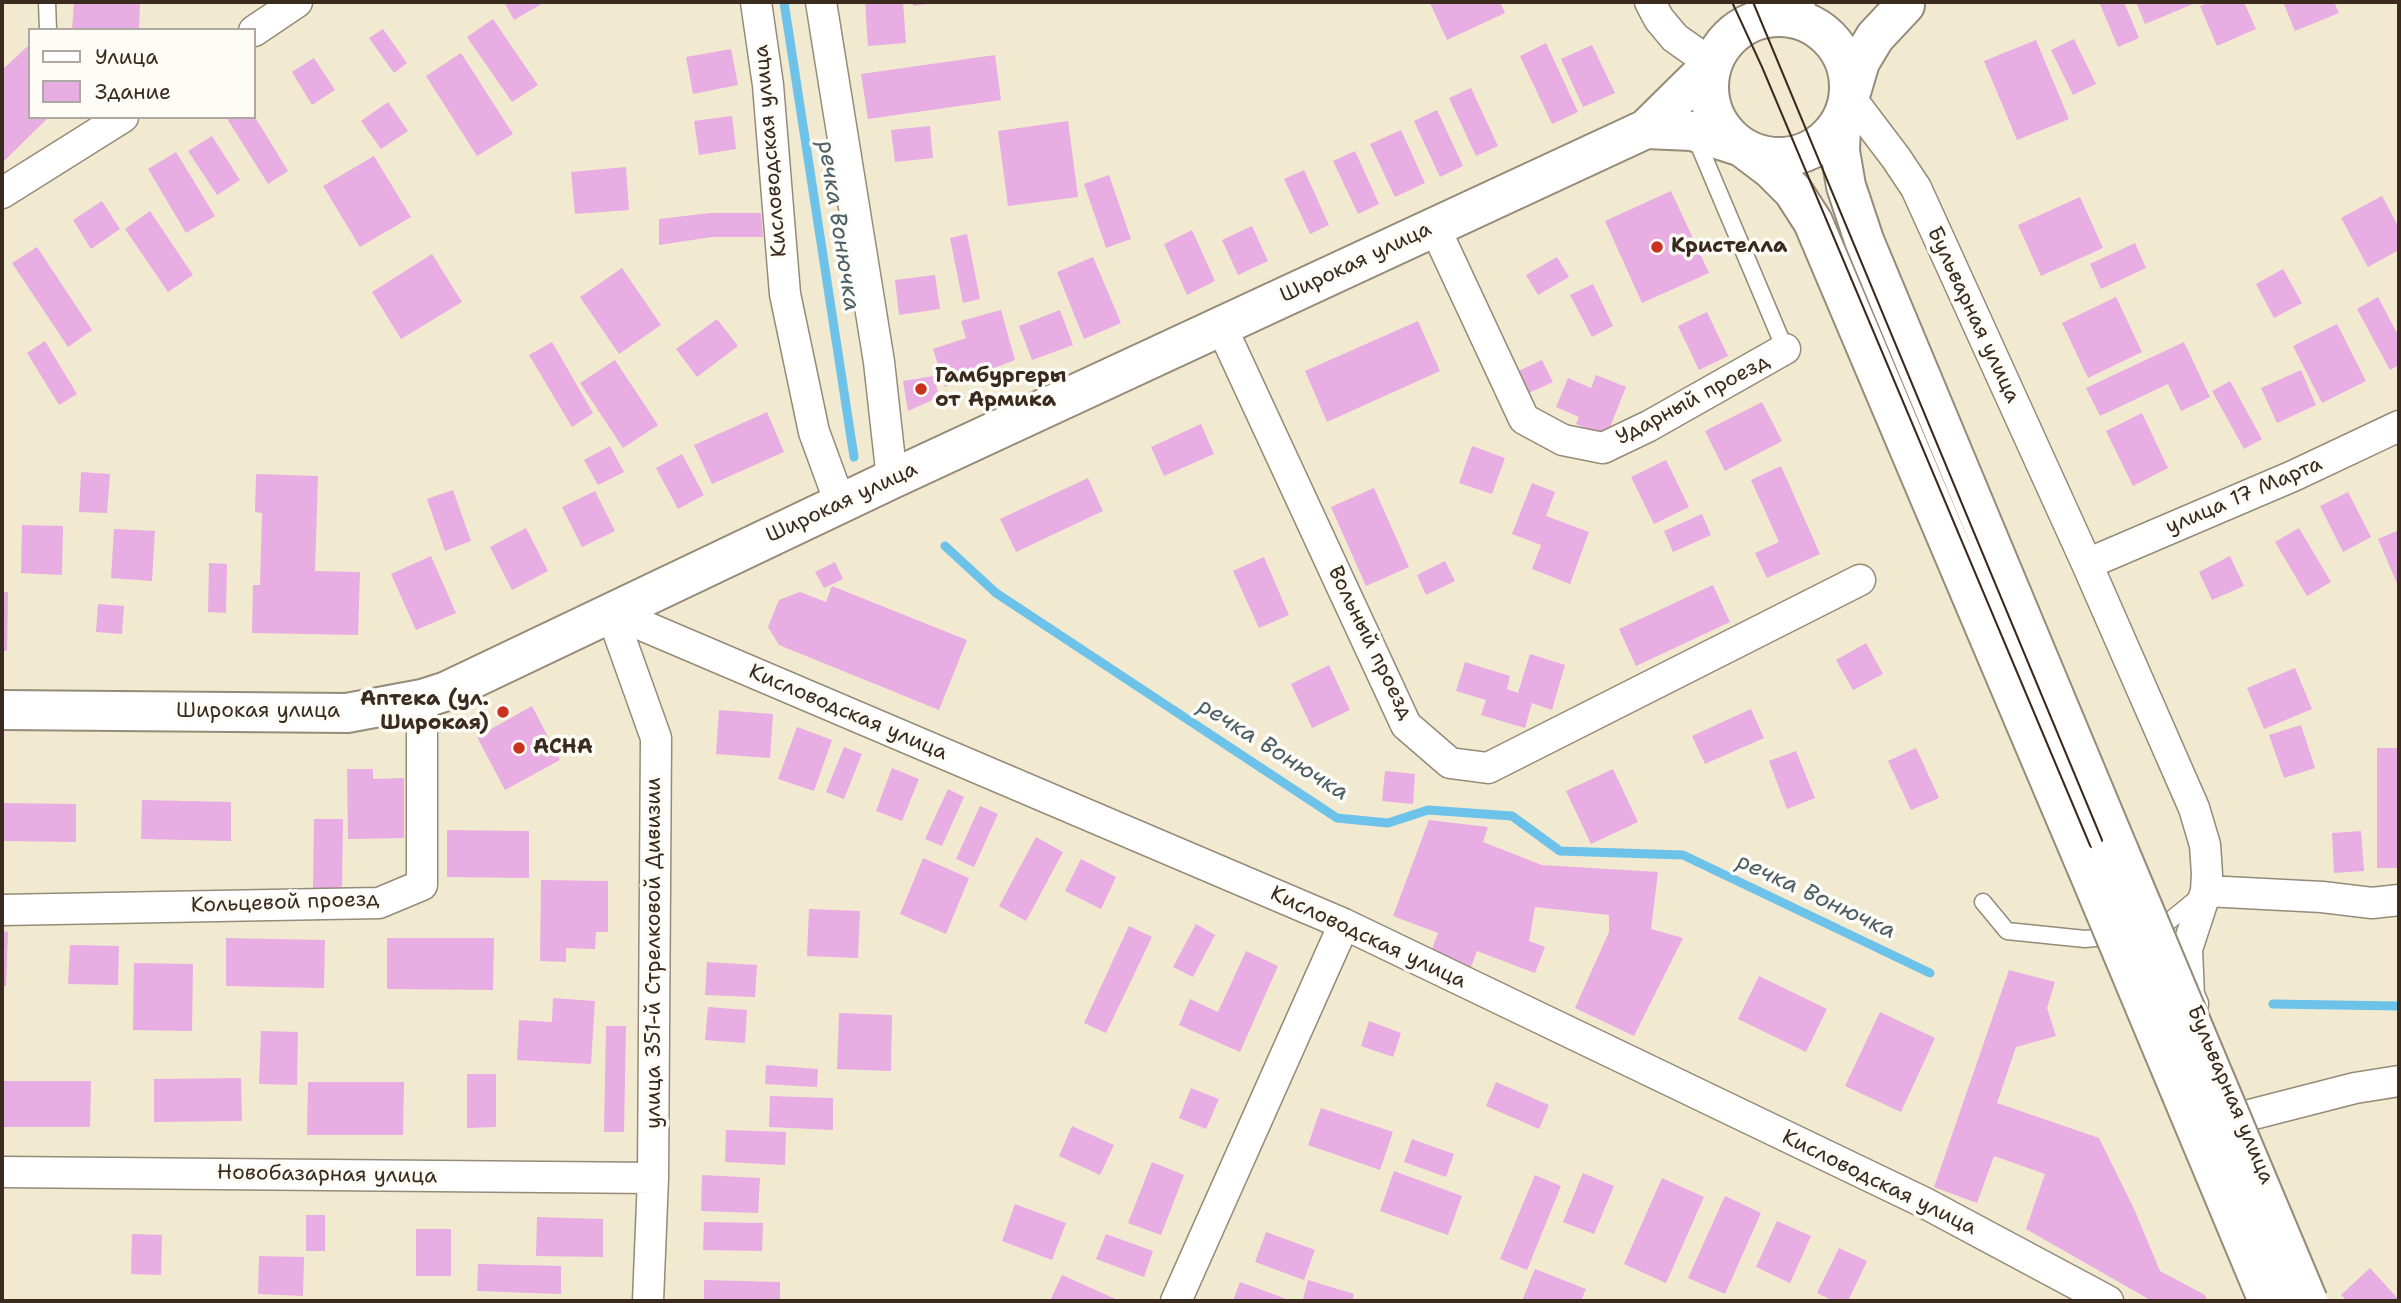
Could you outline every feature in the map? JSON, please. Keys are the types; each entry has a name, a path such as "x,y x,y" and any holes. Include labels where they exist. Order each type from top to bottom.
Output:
{"main road":[{"path":"1742,147 1764,156 1786,157 1809,151 1828,138 1842,118 1860,62 1870,45 1909,4"},
{"path":"1909,4 1846,22 1803,15 1755,20 1737,30 1722,45 1712,64 1708,82 1710,101 1716,120 1727,135 1771,169 1793,191 1812,222 2308,1301"},
{"path":"1803,15 1829,37 1842,55 1848,75 1849,96 1840,126 1840,151 1846,186 1864,240 2103,859 2268,1301"},
{"name":"Широкая улица","path":"2,710 347,713 422,699 447,691 840,503 1646,129 1712,64"},
{"name":"Широкая улица","path":"1646,129 1692,131 1742,147"}],"street":[{"path":"256,30 297,2"},
{"name":"Кисловодская улица","path":"755,2 768,85 785,294 814,432 840,503"},
{"path":"821,2 878,350 892,479"},
{"path":"1650,2 1659,19 1675,38 1712,64"},
{"name":"Бульварная улица","path":"1849,96 1916,188 2087,564 2194,808 2205,845 2206,891 2187,949 2189,996 2238,1118 2318,1301"},
{"path":"2,193 111,120"},
{"name":"Ударный проезд","path":"1434,226 1524,419 1563,440 1603,448 1649,426 1785,349"},
{"name":"Вольный проезд","path":"1221,326 1406,725 1450,763 1488,768 1860,580"},
{"name":"улица 17 Марта","path":"2087,564 2293,476 2399,426"},
{"name":"Кисловодская улица","path":"611,612 1343,924 1923,1202 2108,1301"},
{"name":"улица 351-й Стрелковой Дивизии","path":"611,612 656,738 653,1178 648,1301"},
{"name":"Кольцевой проезд","path":"2,910 379,903 422,885 422,699"},
{"path":"2206,891 2322,897 2372,903 2399,901"},
{"path":"1176,1301 1343,924"},
{"path":"2238,1118 2355,1088 2399,1081"},
{"name":"Новобазарная улица","path":"2,1172 653,1178"}],"lane":[{"path":"47,2 48,28"},
{"path":"1692,131 1785,349"},
{"path":"1983,902 2007,931 2085,939 2133,935 2162,927 2206,891"}],"building":[{"path":"74,2 140,2 139,28 72,28"},
{"path":"504,2 545,2 514,20"},
{"path":"865,2 903,2 906,43 868,46"},
{"path":"913,2 933,2 933,3 913,6"},
{"path":"1500,2 1505,13 1447,40 1430,3"},
{"path":"2099,2 2124,2 2139,38 2118,47"},
{"path":"2136,2 2198,2 2145,24"},
{"path":"2209,2 2244,2 2256,29 2217,46 2200,6"},
{"path":"2283,2 2334,2 2339,13 2295,31"},
{"path":"493,19 538,85 512,102 467,37"},
{"path":"383,29 407,63 394,73 369,38"},
{"path":"2074,39 2096,84 2073,95 2051,50"},
{"path":"2036,40 2069,119 2017,140 1984,61"},
{"path":"1546,43 1578,112 1552,124 1520,56"},
{"path":"1592,45 1615,93 1583,107 1561,59"},
{"path":"28,46 28,119 47,119 2,163 2,66 4,68"},
{"path":"731,49 738,85 693,94 686,57"},
{"path":"461,53 513,134 477,156 426,76"},
{"path":"995,55 1001,100 868,119 861,74"},
{"path":"314,58 335,90 312,105 292,72"},
{"path":"1471,88 1498,146 1476,156 1449,98"},
{"path":"388,102 408,131 381,149 361,121"},
{"path":"1437,110 1463,166 1440,177 1414,121"},
{"path":"732,116 736,149 699,155 694,121"},
{"path":"227,119 256,119 288,171 268,184"},
{"path":"1068,121 1078,197 1008,206 998,131"},
{"path":"930,126 933,158 895,162 891,130"},
{"path":"1401,130 1425,183 1395,197 1370,144"},
{"path":"212,136 240,180 217,195 188,151"},
{"path":"1355,151 1379,204 1358,214 1333,161"},
{"path":"176,152 215,216 186,233 148,169"},
{"path":"374,156 411,217 360,247 323,186"},
{"path":"626,167 629,210 575,214 571,172"},
{"path":"1304,170 1329,225 1310,234 1284,179"},
{"path":"1109,175 1131,239 1106,248 1084,184"},
{"name":"Кристелла","path":"1671,191 1709,273 1642,303 1605,221"},
{"path":"2382,196 2399,228 2399,250 2368,267 2341,218"},
{"path":"2080,197 2103,248 2041,276 2018,225"},
{"path":"102,201 120,229 91,249 73,220"},
{"path":"150,211 193,275 168,292 125,229"},
{"path":"710,213 761,213 763,237 712,237 659,245 659,219"},
{"path":"1252,226 1268,261 1238,275 1222,240"},
{"path":"1192,230 1215,281 1187,295 1164,244"},
{"path":"967,234 980,299 963,303 950,238"},
{"path":"2135,243 2146,268 2101,289 2090,264"},
{"path":"37,247 92,330 68,347 12,263"},
{"path":"432,254 462,302 401,339 372,292"},
{"path":"1093,257 1121,323 1084,339 1057,272"},
{"path":"1557,257 1569,277 1538,295 1526,275"},
{"path":"622,268 661,325 619,354 580,297"},
{"path":"2283,269 2302,303 2274,318 2256,284"},
{"path":"935,275 940,309 899,315 895,280"},
{"path":"1593,284 1613,326 1592,337 1570,295"},
{"path":"2116,297 2142,352 2088,378 2062,323"},
{"path":"2378,297 2399,337 2399,365 2390,370 2357,309"},
{"path":"1001,310 1015,360 945,387 933,349 966,338 961,321"},
{"path":"1060,310 1073,345 1032,360 1019,326"},
{"path":"1707,312 1728,356 1699,370 1678,326"},
{"path":"717,319 738,346 697,377 676,349"},
{"path":"1418,321 1440,371 1327,422 1305,371"},
{"path":"2337,324 2366,381 2322,403 2293,346"},
{"path":"45,341 77,394 59,405 27,353"},
{"path":"552,342 593,413 572,427 529,355"},
{"path":"2184,342 2210,397 2181,411 2168,384 2100,416 2086,388"},
{"path":"615,360 658,425 623,448 580,383"},
{"path":"1542,360 1553,382 1524,395 1514,373"},
{"path":"2301,370 2316,405 2277,423 2261,388"},
{"path":"1596,375 1626,387 1606,437 1576,424 1579,417 1556,407 1568,378 1591,388"},
{"name":"Гамбургеры от Армика","path":"934,376 939,397 908,411 903,381"},
{"path":"2230,381 2262,439 2244,449 2212,391"},
{"path":"1762,402 1782,441 1725,471 1705,431"},
{"path":"767,412 784,452 712,484 694,445"},
{"path":"2142,413 2168,468 2133,486 2106,431"},
{"path":"1201,424 1214,454 1164,476 1151,447"},
{"path":"610,446 624,472 598,485 584,460"},
{"path":"1472,446 1505,458 1492,494 1459,483"},
{"path":"682,454 704,495 678,509 656,468"},
{"path":"1666,460 1689,507 1654,524 1631,477"},
{"path":"1781,466 1820,554 1767,578 1755,553 1779,542 1751,480"},
{"path":"81,472 110,474 107,513 79,512"},
{"path":"256,474 318,476 315,571 360,572 358,635 252,633 253,585 260,585 262,513 255,512"},
{"path":"1088,478 1103,511 1016,552 1000,519"},
{"path":"1532,483 1555,492 1546,516 1589,532 1570,584 1532,569 1541,545 1512,534"},
{"path":"1374,488 1409,567 1366,586 1331,507"},
{"path":"453,490 471,541 445,551 427,499"},
{"path":"595,491 615,531 582,547 562,507"},
{"path":"2348,492 2371,537 2343,552 2320,506"},
{"path":"1702,514 1711,535 1673,552 1664,531"},
{"path":"22,525 63,526 62,575 21,573"},
{"path":"526,528 548,571 512,590 490,547"},
{"path":"2299,528 2331,582 2307,596 2275,542"},
{"path":"114,529 155,531 152,581 111,578"},
{"path":"2399,530 2399,588 2378,539"},
{"path":"431,556 456,613 416,630 391,574"},
{"path":"2230,556 2244,586 2212,600 2199,572"},
{"path":"1264,557 1289,615 1259,628 1233,571"},
{"path":"1445,561 1455,581 1426,595 1417,575"},
{"path":"835,562 843,579 824,588 815,572"},
{"path":"209,563 227,564 226,613 208,612"},
{"path":"1713,585 1730,622 1636,666 1619,629"},
{"path":"832,586 967,640 939,710 779,645 768,627 779,600 800,592 826,602"},
{"path":"2,592 8,592 7,651 2,651"},
{"path":"98,604 124,606 122,634 96,632"},
{"path":"1866,643 1883,674 1853,690 1836,660"},
{"path":"1530,654 1565,665 1552,710 1532,703 1525,728 1481,715 1486,700 1456,691 1465,662 1510,676 1507,689 1518,693"},
{"path":"1329,665 1350,710 1312,728 1291,684"},
{"path":"2295,668 2312,709 2264,729 2247,688"},
{"name":"АСНА","path":"532,706 560,760 505,790 477,737"},
{"path":"1751,709 1764,738 1705,764 1692,736"},
{"path":"719,710 773,714 770,758 716,754"},
{"path":"2301,725 2315,768 2284,778 2269,735"},
{"path":"797,727 832,740 814,791 778,779"},
{"path":"844,747 862,754 844,799 826,792"},
{"path":"1916,748 1939,798 1911,810 1888,761"},
{"path":"2377,748 2399,748 2399,868 2377,868"},
{"path":"1796,751 1815,798 1787,809 1769,761"},
{"path":"892,768 919,779 902,821 876,811"},
{"path":"347,769 373,769 373,779 404,778 404,838 348,839"},
{"path":"1613,769 1638,822 1591,844 1566,791"},
{"path":"1385,771 1415,774 1413,804 1382,801"},
{"path":"948,789 964,797 942,846 925,839"},
{"path":"142,800 231,802 231,841 141,839"},
{"path":"2,803 76,804 76,842 2,841"},
{"path":"980,806 998,814 974,867 956,859"},
{"path":"314,819 343,819 342,889 313,888"},
{"path":"1429,820 1488,827 1483,842 1542,865 1658,872 1651,929 1683,938 1634,1036 1575,1008 1609,932 1609,915 1535,907 1529,941 1545,947 1535,973 1477,951 1471,967 1431,952 1438,933 1393,916"},
{"path":"447,830 529,831 529,878 447,877"},
{"path":"2361,831 2364,871 2334,873 2332,833"},
{"path":"1036,837 1063,852 1026,921 999,906"},
{"path":"923,858 969,878 946,934 900,914"},
{"path":"1081,859 1116,877 1101,909 1065,891"},
{"path":"541,880 608,881 608,932 596,932 595,949 566,948 566,962 540,961"},
{"path":"809,909 860,911 858,958 807,956"},
{"path":"1196,924 1215,935 1193,977 1173,967"},
{"path":"1129,926 1152,937 1106,1033 1084,1023"},
{"path":"2,931 8,932 6,986 2,986"},
{"path":"226,938 325,940 324,988 226,986"},
{"path":"387,938 494,938 493,990 387,989"},
{"path":"70,945 119,946 118,985 68,984"},
{"path":"1246,951 1278,966 1240,1052 1179,1025 1190,999 1218,1012"},
{"path":"707,962 757,965 755,997 705,995"},
{"path":"134,963 193,964 192,1031 133,1030"},
{"path":"2009,970 2055,982 2047,1008 2056,1036 2016,1047 1997,1103 2099,1138 2135,1211 2160,1271 2205,1295 2207,1301 2152,1301 2026,1229 2045,1174 1994,1156 1977,1203 1934,1187"},
{"path":"1759,976 1827,1009 1806,1052 1738,1019"},
{"path":"553,998 595,1001 591,1064 517,1060 519,1020 552,1022"},
{"path":"708,1007 747,1010 745,1043 705,1040"},
{"path":"1880,1012 1935,1038 1901,1112 1845,1086"},
{"path":"839,1013 892,1015 891,1071 837,1069"},
{"path":"1369,1021 1401,1033 1393,1057 1361,1046"},
{"path":"606,1026 626,1026 624,1132 604,1132"},
{"path":"261,1031 298,1032 297,1085 259,1084"},
{"path":"766,1065 818,1069 817,1087 765,1084"},
{"path":"467,1074 496,1074 496,1127 467,1128"},
{"path":"241,1078 242,1121 154,1122 154,1079"},
{"path":"2,1081 91,1081 90,1127 2,1127"},
{"path":"308,1082 404,1082 403,1135 307,1135"},
{"path":"1496,1082 1549,1105 1539,1129 1486,1106"},
{"path":"1191,1088 1219,1099 1206,1129 1179,1118"},
{"path":"770,1096 833,1098 833,1130 769,1127"},
{"path":"1321,1108 1393,1132 1380,1170 1308,1145"},
{"path":"1072,1126 1114,1145 1100,1175 1059,1156"},
{"path":"726,1130 786,1132 785,1165 725,1162"},
{"path":"1412,1139 1454,1154 1446,1177 1404,1162"},
{"path":"1152,1162 1184,1175 1161,1235 1128,1223"},
{"path":"1394,1171 1462,1196 1448,1235 1380,1211"},
{"path":"1583,1173 1614,1186 1594,1234 1563,1222"},
{"path":"702,1175 760,1178 758,1213 701,1211"},
{"path":"1535,1175 1561,1186 1527,1270 1500,1259"},
{"path":"1662,1178 1704,1197 1666,1283 1624,1264"},
{"path":"1725,1196 1761,1213 1725,1294 1688,1278"},
{"path":"1015,1204 1066,1223 1052,1260 1002,1241"},
{"path":"306,1215 325,1215 325,1251 306,1251"},
{"path":"537,1217 603,1219 603,1257 536,1256"},
{"path":"1777,1221 1811,1236 1790,1283 1756,1267"},
{"path":"704,1222 763,1223 762,1251 703,1250"},
{"path":"416,1229 451,1229 451,1276 416,1276"},
{"path":"1266,1232 1315,1250 1304,1280 1255,1262"},
{"path":"132,1234 162,1235 161,1275 131,1274"},
{"path":"1106,1234 1153,1251 1144,1277 1096,1259"},
{"path":"1839,1248 1867,1261 1848,1301 1834,1301 1817,1293"},
{"path":"259,1256 304,1257 303,1296 258,1294"},
{"path":"478,1264 561,1266 561,1294 477,1291"},
{"path":"2370,1268 2399,1301 2347,1301 2341,1295"},
{"path":"1535,1269 1586,1289 1581,1301 1522,1301"},
{"path":"1062,1275 1120,1301 1050,1301"},
{"path":"704,1280 780,1282 780,1301 704,1301"},
{"path":"1308,1280 1354,1294 1352,1301 1303,1299"},
{"path":"1240,1282 1292,1301 1233,1301"}],"waterway":[{"name":"речка Вонючка","path":"784,2 854,457"},
{"name":"речка Вонючка","path":"945,546 996,593 1337,818 1388,823 1428,810 1512,816 1560,851 1683,855 1930,973"},
{"name":"речка Вонючка","path":"2273,1004 2399,1006"}],"tram line":[{"path":"1732,2 1762,67 2282,1301"},
{"path":"1753,2 2294,1301"}],"place":[{"name":"Кристелла","path":"1657,247"},
{"name":"Гамбургеры от Армика","path":"921,389"},
{"name":"Аптека (ул. Широкая)","path":"503,712"},
{"name":"АСНА","path":"519,748"}]}
